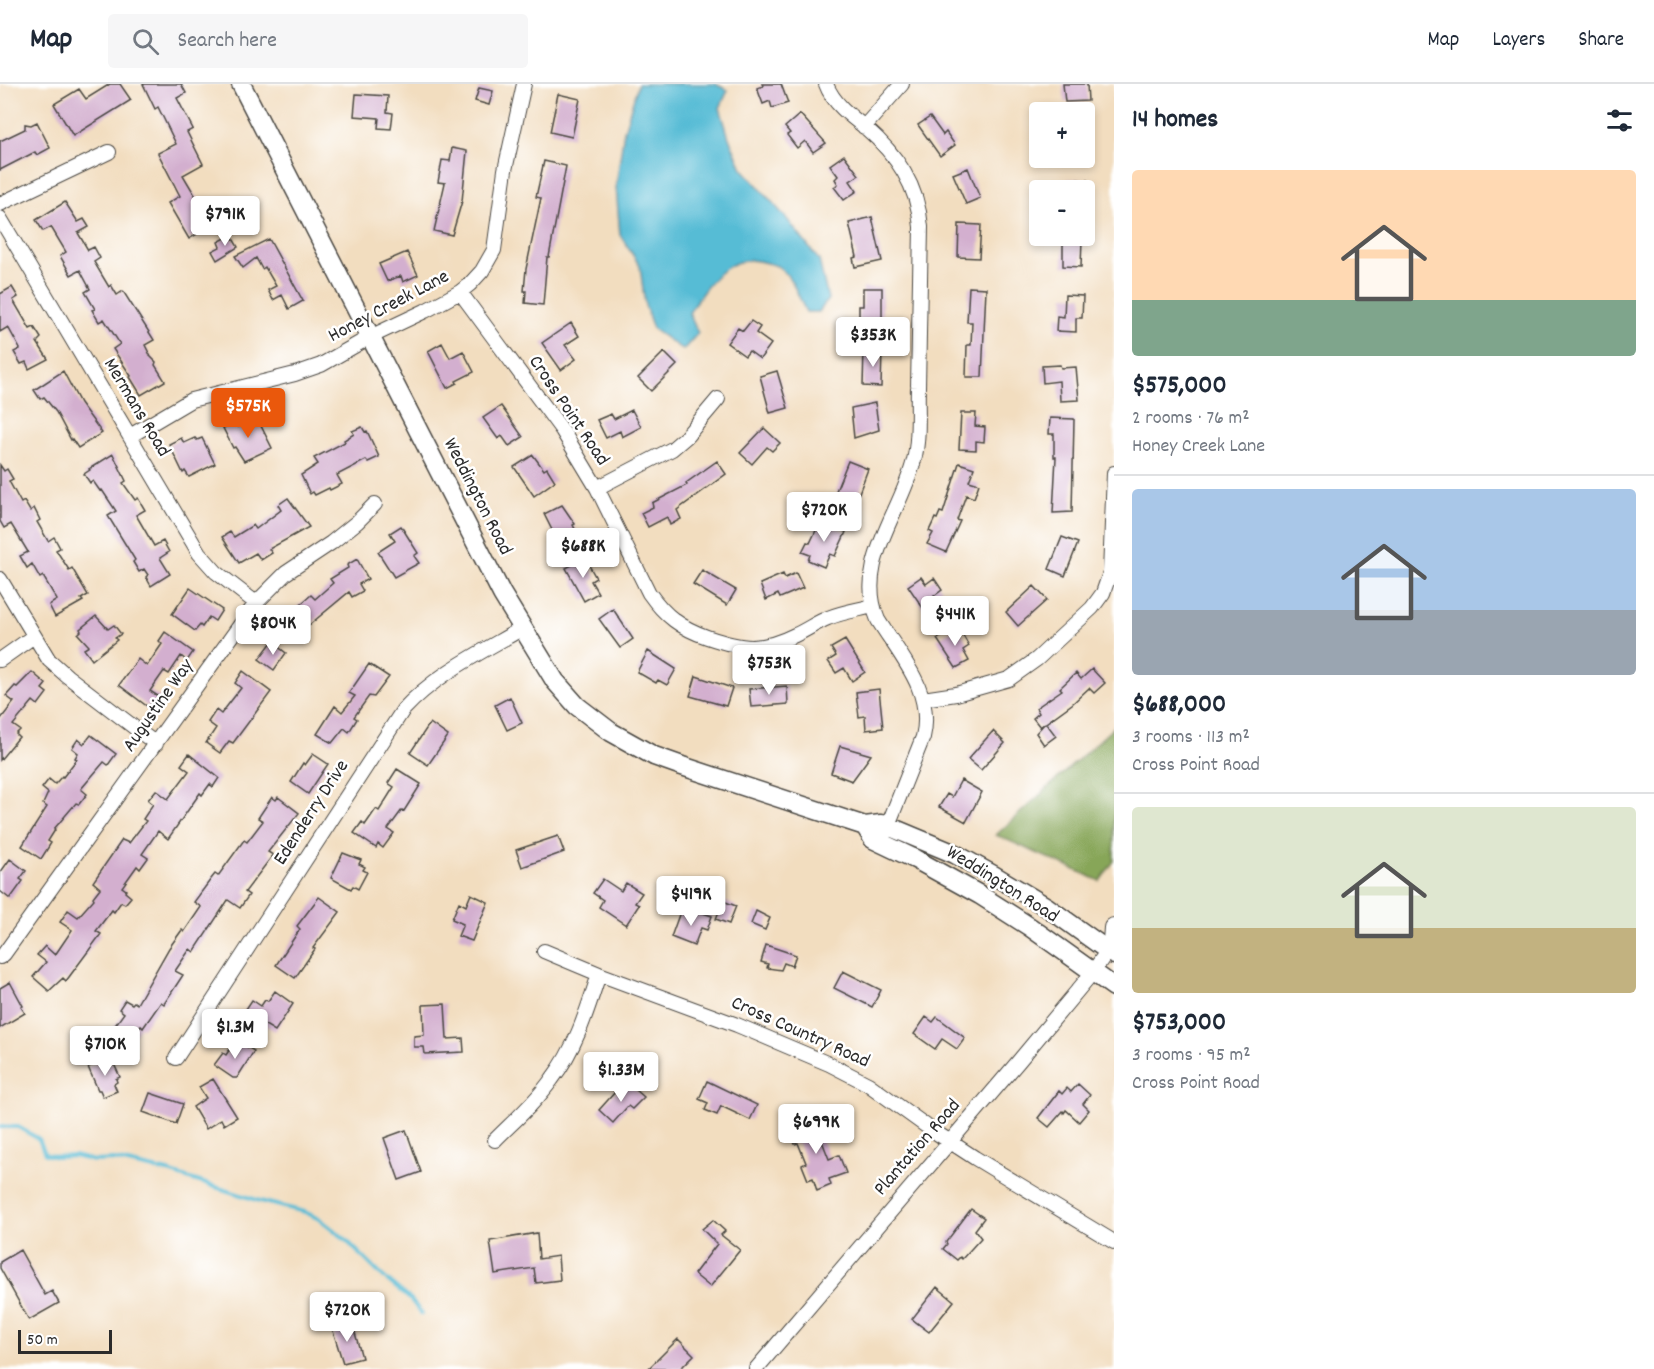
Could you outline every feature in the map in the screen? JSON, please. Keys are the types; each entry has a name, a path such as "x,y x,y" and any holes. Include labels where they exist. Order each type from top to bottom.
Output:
{"main road":[{"name":"Weddington Road","path":"241,84 502,594 542,663 572,701 610,732 631,744 682,766 865,826 873,839 884,834 955,854 1113,943"},
{"name":"Weddington Road","path":"884,834 915,859 980,895 1030,927 1114,987"}],"street":[{"name":"Honey Creek Lane","path":"130,436 191,400 295,374 321,365 460,292 470,284 482,271 494,250 505,170 524,84"},
{"path":"826,84 829,92 847,113 884,146 905,173 920,207 915,456 895,513 874,558 870,584 873,606 878,620 919,686 926,711 926,723 923,737 884,834"},
{"path":"864,127 902,84"},
{"path":"0,204 109,152"},
{"name":"Mermans Road","path":"0,218 199,553 216,572 256,603"},
{"name":"Cross Point Road","path":"460,292 562,430 597,488 657,606 674,622 693,633 739,646 758,648 773,645 829,617 873,606"},
{"path":"597,488 672,449 686,437 718,399"},
{"path":"923,699 956,694 1009,679 1037,659 1092,608 1107,582 1112,562 1114,473"},
{"name":"Augustine Way","path":"0,957 256,603 286,573 331,543 375,504"},
{"path":"0,579 49,660 156,744"},
{"name":"Edenderry Drive","path":"176,1058 403,710 415,697 441,677 521,628"},
{"path":"0,660 34,636"},
{"name":"Plantation Road","path":"756,1369 1093,972 1113,943"},
{"name":"Cross Country Road","path":"544,951 737,1025 829,1064 868,1084 950,1142 1114,1242"},
{"path":"495,1140 528,1108 563,1062 585,1017 599,974"}],"green space":[{"path":"1114,727 1114,861 1100,881 996,835"}],"water":[{"path":"638,84 715,84 728,90 720,108 729,138 742,168 819,260 828,299 819,312 806,312 785,272 774,265 750,260 728,267 702,293 689,313 698,333 683,350 653,329 645,305 640,266 620,235 616,186 624,131"}],"building":[{"path":"110,84 120,84 131,100 73,136 54,104 79,89 86,99"},
{"path":"143,84 181,84 186,93 177,98 193,129 187,132 203,164 183,175 202,207 200,208 204,215 195,220 202,231 189,239 168,203 180,196 158,153 176,144 158,107 155,109"},
{"path":"762,84 781,84 788,103 772,108 770,101 763,104 757,88 763,86"},
{"path":"1063,84 1087,84 1088,101 1065,102"},
{"path":"479,88 493,91 489,105 475,101"},
{"path":"356,94 388,96 387,112 393,113 391,129 378,128 379,118 354,116"},
{"path":"558,94 580,99 572,137 550,132"},
{"path":"800,114 826,143 813,152 805,141 797,148 787,135 790,133 785,127"},
{"path":"930,117 943,135 946,132 955,145 940,156 918,125"},
{"path":"37,122 50,148 37,155 35,152 0,170 0,141 25,129 25,124 31,125"},
{"path":"452,148 467,151 462,201 452,235 434,231 445,183 438,182 442,160 450,161"},
{"path":"844,155 859,175 850,181 857,191 844,200 834,187 838,184 835,179 838,176 830,165"},
{"path":"544,161 566,166 549,257 547,257 543,305 525,303 526,291 524,291 526,269 541,198 536,197"},
{"path":"968,168 980,198 966,204 953,174"},
{"path":"65,202 78,222 84,219 89,227 78,233 88,250 94,247 100,258 94,262 109,287 111,285 117,295 123,291 154,340 145,345 165,381 141,395 113,349 120,344 104,319 99,322 92,310 95,309 85,292 90,289 80,270 71,275 60,256 66,252 51,227 43,231 36,220"},
{"path":"872,217 882,261 855,267 853,258 857,257 849,223"},
{"path":"959,224 981,225 979,258 958,257"},
{"path":"231,235 238,247 217,260 212,251 220,247 218,242"},
{"path":"269,239 303,301 289,309 282,295 273,300 268,290 276,286 265,267 262,269 256,258 243,268 235,256"},
{"path":"1063,246 1082,246 1081,267 1063,266"},
{"path":"407,252 418,275 403,282 401,276 387,281 379,264"},
{"path":"12,287 18,297 13,300 30,329 34,327 41,338 37,342 48,359 29,369 26,362 21,364 14,352 20,349 8,327 0,332 0,294"},
{"path":"969,287 986,288 982,377 966,377 967,345 971,345 972,322 967,322"},
{"path":"863,288 882,288 882,326 859,326 859,306 863,306"},
{"path":"1065,295 1083,296 1082,318 1076,318 1076,332 1056,331 1057,316 1064,317"},
{"path":"751,321 760,327 756,333 771,344 760,359 749,351 745,356 727,343 738,328 743,331"},
{"path":"571,323 579,336 565,345 576,359 561,370 542,343"},
{"path":"442,343 450,358 463,351 474,372 447,388 428,351"},
{"path":"864,349 882,350 881,387 863,386"},
{"path":"664,352 677,365 651,391 638,378"},
{"path":"1060,365 1061,368 1076,367 1079,400 1060,401 1059,381 1043,383 1042,366"},
{"path":"63,371 80,403 102,433 78,448 71,440 56,412 44,397 40,399 34,390"},
{"path":"777,371 788,408 770,413 760,376"},
{"path":"875,403 879,430 854,438 851,408"},
{"path":"501,406 523,437 509,446 502,436 498,439 483,418"},
{"path":"632,410 641,427 622,437 620,431 606,438 597,420 611,414 614,419"},
{"path":"961,413 976,413 975,426 985,427 984,442 976,441 976,450 959,449"},
{"path":"257,418 272,448 244,461 235,447 233,448 223,428 235,422 238,427"},
{"path":"1050,418 1074,419 1072,512 1053,513 1056,457 1054,457 1054,434 1049,434"},
{"path":"362,427 365,432 367,431 379,457 368,462 366,460 337,475 342,484 315,495 313,492 310,494 301,475 318,464 314,458 345,442 344,440 354,434 352,431"},
{"path":"764,428 780,443 772,451 767,447 752,464 740,453"},
{"path":"181,438 184,443 195,438 197,440 202,438 215,464 189,477 185,471 183,473 169,444"},
{"path":"113,454 126,481 123,483 135,500 138,498 145,510 136,515 154,546 163,541 169,552 160,558 170,574 151,586 146,577 148,575 144,569 139,572 133,562 135,560 108,516 116,511 102,490 100,491 93,481 90,483 84,474"},
{"path":"533,455 544,470 547,468 555,481 534,496 514,467"},
{"path":"717,461 726,474 677,510 681,519 670,525 667,517 648,527 641,513 653,507 652,503 687,485 686,483"},
{"path":"848,461 868,469 856,501 836,491"},
{"path":"959,463 974,468 969,481 979,484 974,498 966,495 957,520 960,521 946,552 927,544 933,533 929,531 935,518 937,519 940,512 943,513"},
{"path":"0,465 4,471 7,469 13,479 9,481 21,503 24,501 30,511 34,508 40,520 37,522 48,541 54,537 60,548 56,550 69,570 72,568 88,595 81,599 83,601 55,617 49,605 57,600 43,576 40,578 32,564 27,568 20,556 28,552 11,524 4,528 0,521"},
{"path":"288,498 309,527 269,549 272,553 261,560 256,553 239,563 222,537 230,532 234,537 253,525 256,529 281,510 278,505"},
{"path":"562,505 575,524 573,525 578,535 559,544 544,514"},
{"path":"821,520 846,532 835,556 830,554 824,567 808,560 810,555 802,552 807,542 810,543"},
{"path":"401,526 418,553 414,556 419,563 394,577 378,552 395,541 390,533"},
{"path":"1062,537 1078,543 1065,576 1049,569"},
{"path":"585,558 596,578 591,581 598,593 584,601 566,568"},
{"path":"357,559 368,579 359,584 363,591 352,597 349,592 308,626 294,610 311,595 315,599 333,583 330,579 348,568 347,565"},
{"path":"702,570 736,590 727,605 693,584"},
{"path":"796,573 803,588 780,598 778,594 766,600 760,584 783,574 785,578"},
{"path":"921,577 926,584 934,578 942,590 934,596 941,605 927,614 908,586"},
{"path":"1034,586 1047,600 1018,626 1006,612"},
{"path":"190,588 222,610 215,621 209,617 202,627 200,625 195,631 172,614"},
{"path":"613,609 633,639 620,648 599,619"},
{"path":"96,616 108,629 114,625 121,634 92,660 84,649 89,646 78,634 80,629"},
{"path":"958,627 969,646 963,650 969,661 956,668 937,639"},
{"path":"165,632 193,652 187,661 181,656 169,674 164,671 150,691 161,698 155,706 151,703 148,707 119,685 138,659 147,666 162,644 159,641"},
{"path":"845,640 865,672 852,681 844,668 836,673 828,661 836,656 831,648"},
{"path":"272,642 286,653 274,670 259,659"},
{"path":"648,651 676,669 667,685 658,680 656,683 637,672"},
{"path":"369,664 389,677 374,697 369,696 354,717 357,719 349,732 344,728 332,743 317,734 335,706 342,712 355,696 349,693"},
{"path":"1092,669 1105,683 1094,693 1089,688 1046,723 1056,736 1044,745 1036,733 1045,723 1040,727 1033,718 1039,713 1036,708 1062,690 1060,688 1076,673 1081,679"},
{"path":"243,671 271,692 233,743 229,741 220,753 206,743 216,728 208,722 216,710 221,714 241,688 235,683"},
{"path":"32,672 46,684 42,689 47,693 38,705 33,701 13,725 20,730 16,734 19,737 0,760 0,720 14,702 6,696"},
{"path":"696,676 732,688 726,706 690,696"},
{"path":"787,686 788,704 751,707 749,689"},
{"path":"879,689 883,728 866,730 865,716 859,717 856,692"},
{"path":"510,697 522,723 507,730 495,705"},
{"path":"430,723 448,736 428,765 410,753"},
{"path":"993,731 1005,743 981,770 968,759"},
{"path":"91,735 116,754 108,765 104,762 81,789 87,794 79,804 76,803 54,829 48,841 51,843 41,859 22,846 47,807 43,804 48,793 42,788 49,779 55,784 63,777 77,759 75,758 78,753 72,748 78,739 84,744"},
{"path":"840,746 871,755 852,781 831,773"},
{"path":"189,754 219,778 213,787 210,784 202,795 200,793 168,839 158,831 142,854 148,858 140,869 137,866 122,887 131,897 125,904 121,902 114,912 112,910 96,931 101,934 66,981 63,978 49,991 33,977 46,962 37,955 45,946 55,955 72,930 60,922 68,910 78,917 94,899 93,897 100,888 93,882 122,840 129,843 146,821 143,819 153,804 148,800 156,790 168,799 189,771 181,765"},
{"path":"313,754 328,764 308,794 291,782 303,763 305,765"},
{"path":"397,769 421,784 404,811 402,810 388,829 394,833 383,848 378,844 376,848 354,833 362,822 365,825 376,809 379,811 394,787 388,783"},
{"path":"961,780 982,792 966,822 939,807 947,794 952,797"},
{"path":"272,797 276,800 278,797 299,813 268,852 273,855 245,892 249,895 240,908 228,900 194,952 190,949 175,971 183,975 164,1004 161,1002 143,1028 141,1026 128,1043 111,1031 124,1013 119,1009 125,1000 137,1004 169,948 182,930 184,932 201,907 194,902 215,874 218,876 244,840 247,842 263,821 258,818"},
{"path":"558,836 564,852 522,867 516,850"},
{"path":"343,853 361,860 359,864 365,867 363,870 367,872 358,889 353,886 351,889 331,878"},
{"path":"10,859 26,871 20,879 23,881 10,899 0,891 0,873"},
{"path":"603,879 621,891 626,883 642,893 635,903 639,905 626,925 599,907 603,900 593,893"},
{"path":"471,894 488,902 472,941 458,936 463,924 452,919 459,902 466,906"},
{"path":"319,897 340,912 313,948 315,949 295,978 276,965 300,929 297,926"},
{"path":"723,901 736,906 729,924 716,919"},
{"path":"694,910 712,916 707,930 701,928 694,946 671,937 680,912 692,916"},
{"path":"756,911 770,918 765,930 751,924"},
{"path":"766,945 796,955 792,966 784,963 781,970 767,968 768,964 761,962"},
{"path":"843,971 881,990 872,1007 834,988"},
{"path":"10,982 25,1013 0,1028 0,988"},
{"path":"275,991 293,1004 275,1031 244,1012 252,1000 261,1006"},
{"path":"445,1004 447,1039 463,1038 464,1052 425,1054 424,1047 414,1047 414,1036 424,1035 423,1005"},
{"path":"926,1017 933,1022 937,1017 965,1038 957,1049 942,1039 935,1049 914,1034"},
{"path":"236,1040 254,1051 237,1078 233,1078 214,1065 223,1053 226,1055"},
{"path":"107,1059 109,1064 113,1062 120,1077 114,1084 117,1091 103,1097 88,1067"},
{"path":"213,1079 237,1117 224,1125 221,1119 206,1129 193,1107 206,1098 199,1087"},
{"path":"707,1081 757,1105 750,1120 721,1106 717,1115 705,1110 708,1103 699,1099"},
{"path":"628,1083 644,1097 632,1109 628,1106 613,1123 599,1110 616,1091 619,1093"},
{"path":"1078,1084 1090,1095 1083,1104 1089,1110 1079,1122 1066,1110 1049,1127 1038,1118 1059,1091 1062,1094 1067,1088 1071,1092"},
{"path":"150,1093 183,1104 176,1124 143,1112"},
{"path":"813,1118 829,1159 839,1155 846,1173 829,1179 831,1185 817,1191 813,1178 808,1180 802,1165 806,1163 798,1143 795,1144 788,1128"},
{"path":"406,1130 421,1172 399,1180 384,1138"},
{"path":"971,1209 984,1218 975,1230 981,1238 962,1259 960,1257 957,1260 943,1249"},
{"path":"713,1220 725,1231 721,1235 740,1250 710,1287 694,1274 717,1244 702,1229"},
{"path":"537,1233 539,1259 558,1256 560,1280 536,1283 534,1268 495,1274 490,1241"},
{"path":"20,1250 45,1295 52,1291 59,1303 29,1320 0,1268 0,1262"},
{"path":"937,1287 954,1301 929,1332 912,1319"},
{"path":"352,1322 362,1358 343,1363 332,1328"},
{"path":"678,1339 694,1355 680,1369 648,1369"}],"waterway":[{"path":"0,1127 18,1127 39,1139 45,1154 57,1157 74,1156 94,1161 114,1160 168,1172 260,1201 305,1212 321,1220 344,1238 381,1275 410,1299 422,1314"}]}
